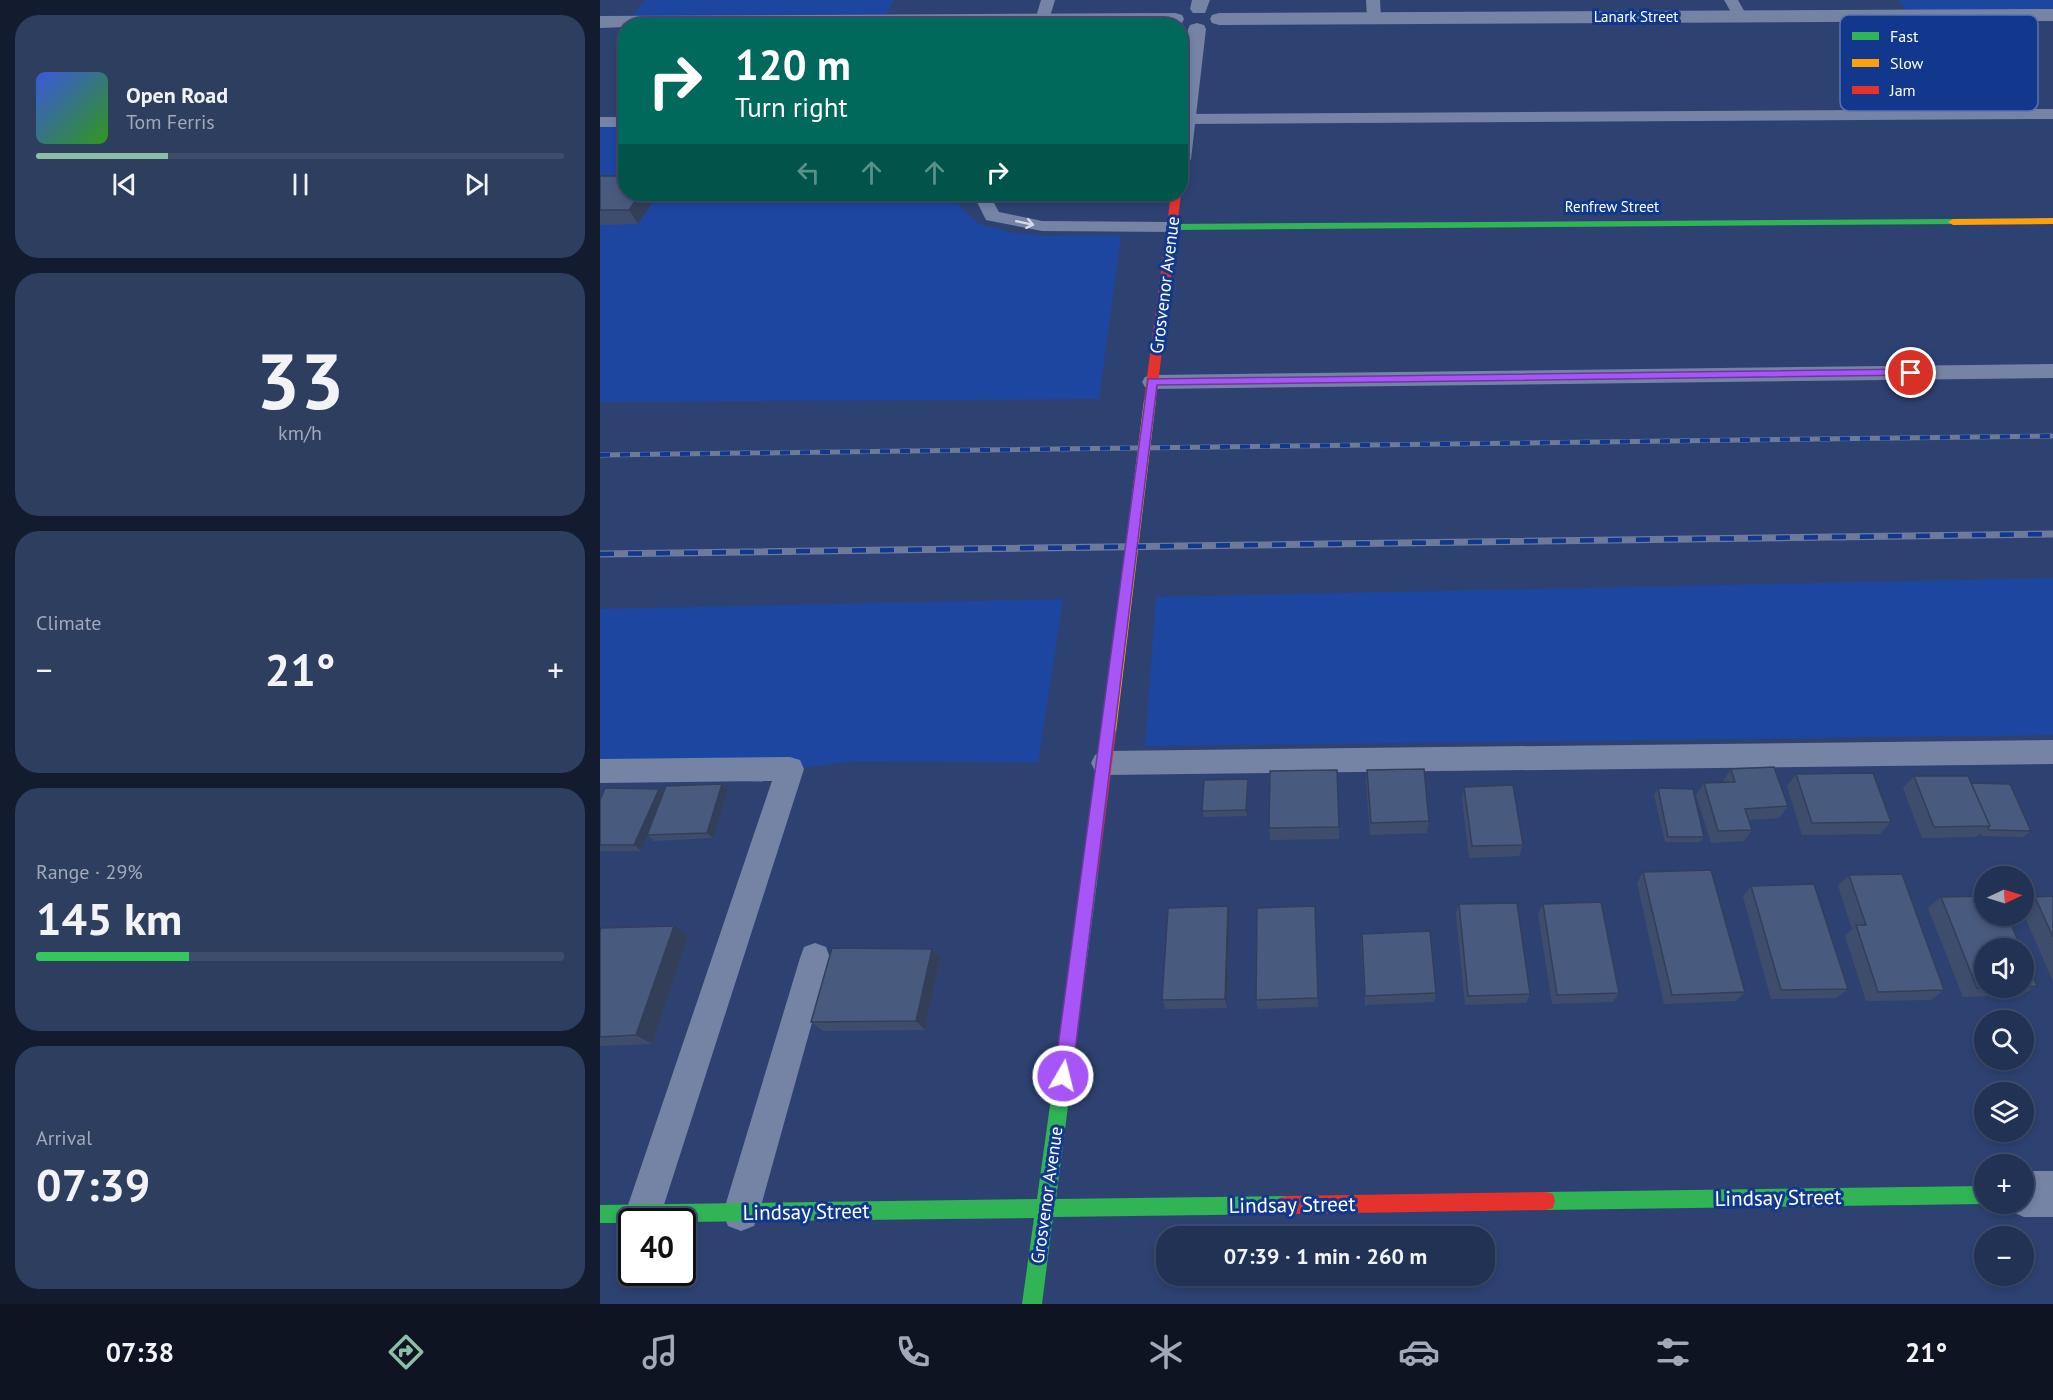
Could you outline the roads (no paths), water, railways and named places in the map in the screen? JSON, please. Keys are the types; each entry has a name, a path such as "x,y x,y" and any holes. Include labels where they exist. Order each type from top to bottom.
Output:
{"street":[{"path":"884,18 894,0"},
{"path":"1884,0 1896,15"},
{"path":"1181,18 1180,13 1200,5 1219,16 1215,25 1188,25"},
{"name":"Lanark Street","path":"1219,19 1373,9 1736,8 1896,15 2053,15"},
{"path":"600,22 633,14 800,18"},
{"name":"Grosvenor Avenue","path":"1032,1304 1105,763 1175,201"},
{"name":"Renfrew Street","path":"1172,227 2053,221"},
{"path":"2034,1194 2053,1194"},
{"name":"Lindsay Street","path":"696,1213 1974,1195"},
{"name":"Lindsay Street","path":"600,1214 618,1214"}],"lane":[{"path":"1043,18 1048,0"},
{"path":"1188,119 2053,114"},
{"path":"600,122 618,122"},
{"path":"984,201 992,216 1042,226 1172,227"},
{"path":"1152,382 2053,371"},
{"path":"1105,763 2053,752"},
{"path":"600,771 790,769 645,1208"},
{"path":"741,1213 815,958"}],"railway":[{"path":"600,455 2053,436"},
{"path":"600,554 2053,534"}]}
